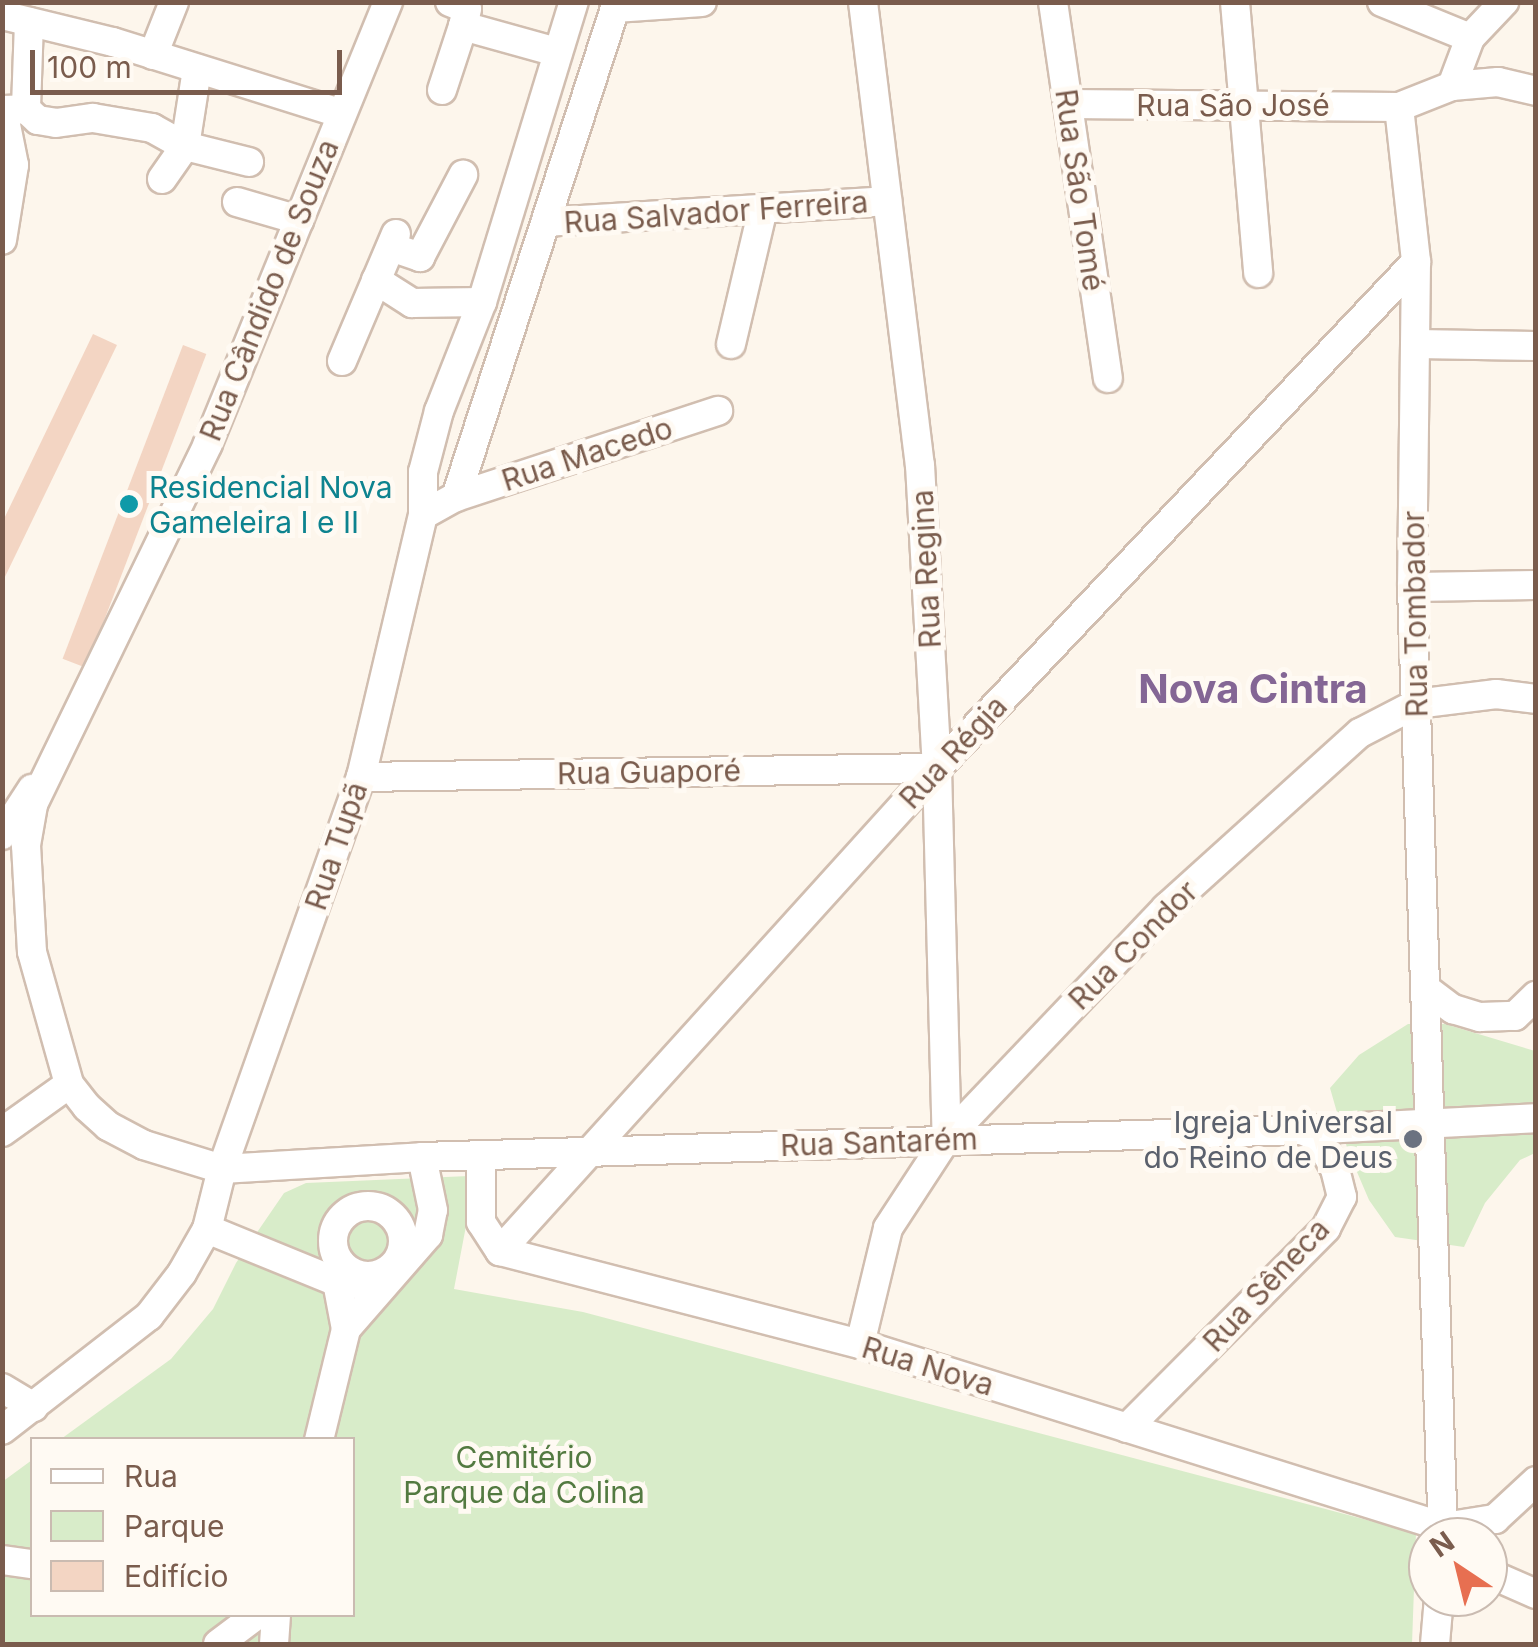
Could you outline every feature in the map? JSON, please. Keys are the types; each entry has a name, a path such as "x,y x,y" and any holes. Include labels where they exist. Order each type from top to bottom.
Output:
{"street":[{"path":"152,55 174,2"},
{"name":"Rua Cândido de Souza","path":"222,1170 144,1145 108,1126 69,1084 32,952 26,845 41,782 208,444 339,113 388,2"},
{"name":"Rua Tupã","path":"2,1430 149,1316 182,1272 206,1229 222,1170 362,776 423,515 423,472 439,412 482,302 574,2"},
{"path":"423,515 456,498 616,5 702,2"},
{"name":"Rua Regina","path":"862,2 920,465 937,768 947,1138"},
{"name":"Rua São Tomé","path":"1053,2 1108,378"},
{"path":"1235,2 1258,273"},
{"path":"1382,2 1470,38"},
{"path":"1452,86 1470,38 1504,2"},
{"path":"442,90 456,14 557,52"},
{"path":"249,162 185,146 152,128 92,118 56,124 38,120 26,109 16,18 113,42 339,113"},
{"path":"162,179 185,146 198,69"},
{"path":"1399,107 1452,86 1498,82 1536,91"},
{"name":"Rua São José","path":"1068,104 1399,107"},
{"name":"Rua Tombador","path":"1399,107 1416,262 1412,587 1444,1517"},
{"path":"2,240 14,165 3,110 26,109"},
{"path":"342,361 394,240 420,257 463,176"},
{"name":"Rua Salvador Ferreira","path":"546,222 887,201"},
{"path":"237,202 299,220"},
{"path":"731,344 762,209"},
{"name":"Rua Régia","path":"500,1251 937,768 1416,262"},
{"path":"376,280 412,303 482,302"},
{"path":"1416,344 1536,346"},
{"name":"Rua Macedo","path":"456,498 718,411"},
{"path":"1412,587 1536,585"},
{"name":"Rua Condor","path":"860,1344 888,1228 947,1138 1166,908 1360,733 1416,704 1496,694 1536,698"},
{"name":"Rua Guaporé","path":"362,776 937,768"},
{"path":"2,834 20,804 41,782"},
{"path":"1426,989 1453,1009 1480,1017 1515,1016 1536,996"},
{"path":"2,1132 69,1084"},
{"name":"Rua Santarém","path":"222,1170 422,1157 1302,1130 1536,1118"},
{"name":"Rua Sêneca","path":"1128,1428 1326,1228 1342,1197 1335,1169 1317,1137 1302,1130"},
{"path":"346,1329 428,1235 433,1210 422,1157"},
{"path":"481,1158 482,1222 500,1251"},
{"path":"320,1437 346,1329 332,1240 340,1218 360,1206 372,1205 394,1216 403,1237 398,1260 388,1278"},
{"path":"206,1229 338,1272 388,1278"},
{"name":"Rua Nova","path":"500,1251 860,1344 1408,1520"},
{"path":"2,1388 34,1407"},
{"path":"1497,1517 1536,1481"},
{"path":"2,1560 30,1564"},
{"path":"1508,1582 1536,1594"},
{"path":"218,1644 254,1617"},
{"path":"274,1644 276,1617"},
{"path":"1435,1644 1437,1617"}],"green space":[{"path":"1408,1024 1445,1024 1535,1051 1535,1153 1520,1160 1485,1203 1464,1247 1395,1237 1369,1200 1348,1151 1330,1088 1359,1055"},
{"name":"Cemitério Parque da Colina","path":"469,1176 474,1184 454,1289 583,1312 1408,1531 1408,1617 1413,1617 1412,1644 3,1644 2,1482 30,1461 30,1617 355,1617 355,1437 64,1437 171,1359 213,1309 236,1263 284,1193 306,1183"}],"building":[{"name":"Residencial Nova Gameleira I e II","path":"93,334 117,345 2,583 2,523"},
{"name":"Residencial Nova Gameleira I e II","path":"183,345 206,354 86,668 63,659"}],"place":[{"name":"Residencial Nova Gameleira I e II","path":"129,504"},
{"name":"Igreja Universal do Reino de Deus","path":"1413,1139"}],"district":[{"name":"Nova Cintra","path":"1253,689"}]}
